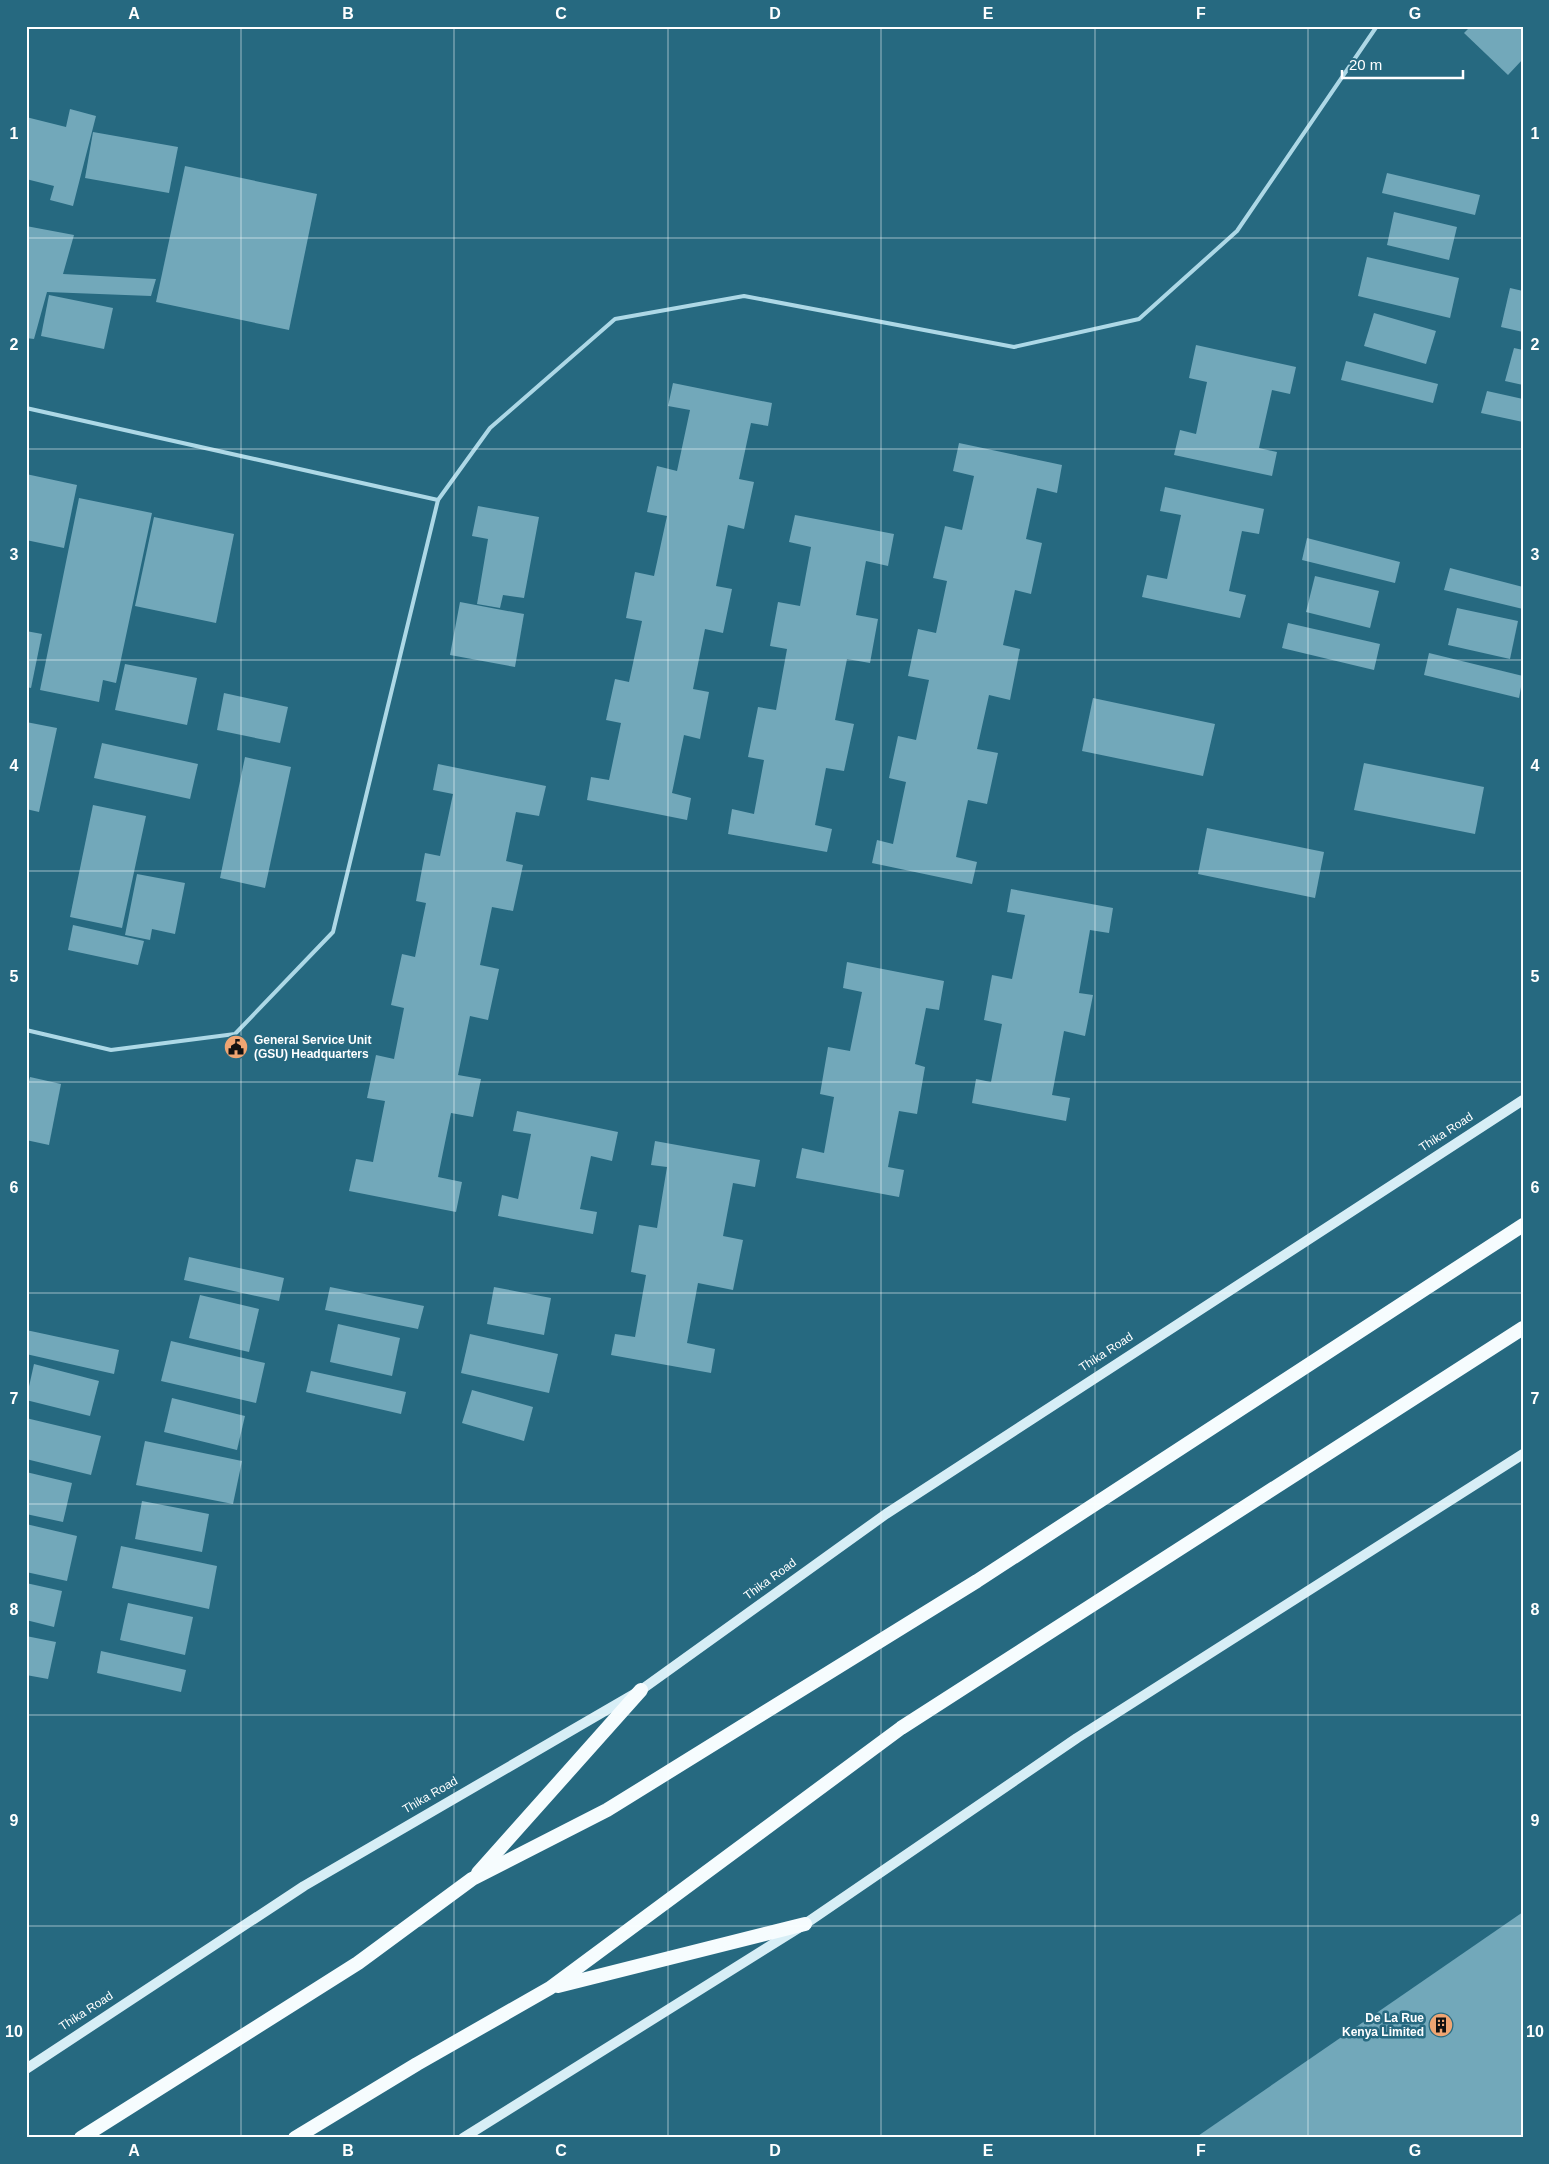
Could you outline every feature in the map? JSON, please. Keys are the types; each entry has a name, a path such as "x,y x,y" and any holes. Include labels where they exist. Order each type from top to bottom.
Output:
{"highway":[{"path":"81,2138 358,1963 472,1879 606,1810 977,1581 1523,1225"},
{"path":"295,2138 417,2064 550,1988 901,1728 1523,1328"},
{"path":"472,1879 641,1690"},
{"path":"550,1988 805,1924"}],"main road":[{"name":"Thika Road","path":"26,2068 304,1886 641,1690 886,1514 1523,1100"},
{"path":"463,2138 805,1924 1077,1738 1523,1454"}],"lane":[{"path":"26,1030 111,1050 235,1034 333,932 438,500 490,428 616,319 744,296 1014,347 1139,319 1237,231 1377,26"},
{"path":"26,408 438,500"}],"building":[{"path":"1471,26 1522,26 1523,59 1508,75 1464,33"},
{"path":"70,109 96,116 73,206 50,200 54,186 26,179 26,117 66,127"},
{"path":"93,132 178,147 169,193 85,178"},
{"path":"185,166 317,194 289,330 156,302"},
{"path":"1387,173 1480,195 1475,215 1382,193"},
{"path":"1394,212 1457,227 1449,260 1387,245"},
{"path":"26,226 74,235 63,274 156,279 151,296 47,292 34,339 26,338"},
{"path":"1367,257 1459,278 1450,318 1358,296"},
{"path":"1510,288 1523,291 1523,332 1501,327"},
{"path":"49,295 113,308 104,349 41,336"},
{"path":"1374,313 1436,331 1426,364 1364,346"},
{"path":"1196,345 1296,367 1290,394 1272,390 1259,448 1277,452 1272,476 1174,455 1180,430 1196,434 1207,382 1189,378"},
{"path":"1514,348 1523,350 1523,385 1505,381"},
{"path":"1346,361 1438,384 1433,403 1341,380"},
{"path":"673,383 772,403 768,426 751,423 739,479 754,482 744,529 728,525 716,586 732,589 723,633 705,629 693,689 709,692 700,739 684,735 672,793 691,798 687,820 587,800 591,777 609,780 621,723 606,720 615,679 629,682 642,621 626,618 635,572 654,576 667,516 647,512 657,466 677,471 690,410 668,406"},
{"path":"1487,391 1523,399 1523,422 1481,413"},
{"path":"959,443 1062,465 1057,493 1037,488 1026,539 1042,543 1031,594 1015,590 1003,645 1020,649 1010,700 989,695 977,749 998,753 987,804 968,800 956,857 977,862 972,884 872,863 877,840 893,844 906,782 889,778 898,736 916,740 929,680 908,676 918,629 936,633 947,581 933,578 945,526 962,530 974,476 953,471"},
{"path":"26,474 77,485 64,548 26,540"},
{"path":"1165,487 1264,509 1259,534 1242,531 1229,591 1246,595 1240,618 1142,597 1147,575 1167,579 1181,515 1160,511"},
{"path":"79,498 152,513 116,683 103,680 99,702 40,690"},
{"path":"478,506 539,517 524,598 503,595 500,608 477,604 488,539 472,536"},
{"path":"795,515 894,534 888,566 866,561 856,615 878,619 870,663 847,659 835,720 854,724 844,771 826,768 815,825 832,829 827,852 728,834 732,809 754,814 764,760 748,757 758,707 776,710 787,649 770,646 778,602 800,606 811,547 789,542"},
{"path":"154,517 234,534 216,623 135,606"},
{"path":"1307,538 1400,562 1395,583 1302,560"},
{"path":"1450,568 1523,587 1523,609 1444,590"},
{"path":"1315,576 1379,591 1370,628 1306,612"},
{"path":"460,602 524,614 515,667 450,655"},
{"path":"1457,608 1518,621 1510,659 1448,645"},
{"path":"1288,623 1380,644 1374,670 1282,648"},
{"path":"26,631 42,634 31,688 26,687"},
{"path":"1429,653 1523,676 1519,698 1424,675"},
{"path":"125,664 197,678 187,725 115,710"},
{"path":"224,693 288,707 280,743 217,730"},
{"path":"1093,698 1215,724 1203,776 1082,751"},
{"path":"26,722 57,728 39,812 26,809"},
{"path":"102,743 198,764 190,799 94,778"},
{"path":"245,757 291,767 265,888 220,878"},
{"path":"1364,763 1484,787 1475,834 1354,810"},
{"path":"438,764 546,786 539,816 516,812 506,861 523,865 513,911 492,907 480,965 499,969 488,1020 470,1016 458,1075 481,1079 473,1117 451,1113 438,1177 462,1182 456,1212 349,1191 356,1159 373,1162 385,1101 367,1098 376,1055 394,1059 404,1008 391,1005 402,954 415,957 426,903 416,901 425,853 440,856 453,794 433,790"},
{"path":"93,805 146,816 122,928 70,917"},
{"path":"1207,828 1324,852 1315,898 1198,874"},
{"path":"137,874 185,883 175,934 152,929 150,940 125,935"},
{"path":"1011,889 1113,908 1109,933 1090,930 1079,993 1093,995 1085,1036 1064,1031 1052,1095 1070,1098 1066,1121 972,1103 976,1079 991,1082 1002,1024 984,1020 992,975 1012,979 1025,915 1007,912"},
{"path":"73,925 144,941 138,965 68,950"},
{"path":"847,962 944,981 939,1010 926,1008 915,1064 925,1067 917,1114 899,1111 888,1167 904,1170 899,1197 796,1178 802,1148 824,1153 834,1097 820,1094 828,1047 850,1051 862,992 843,988"},
{"path":"30,1077 61,1084 49,1145 26,1140 26,1093"},
{"path":"517,1111 618,1132 612,1161 591,1156 580,1209 597,1212 593,1234 498,1216 502,1195 518,1199 531,1134 513,1131"},
{"path":"655,1141 760,1160 755,1187 733,1183 723,1236 743,1240 733,1290 698,1283 687,1343 715,1349 711,1373 611,1355 615,1334 635,1337 646,1275 631,1272 639,1225 657,1228 667,1167 651,1165"},
{"path":"189,1257 284,1278 279,1301 184,1280"},
{"path":"330,1287 424,1306 418,1329 325,1310"},
{"path":"494,1287 551,1298 544,1335 487,1324"},
{"path":"200,1295 259,1309 249,1352 189,1338"},
{"path":"338,1324 400,1338 392,1376 330,1362"},
{"path":"26,1330 119,1350 114,1374 26,1354"},
{"path":"470,1334 558,1354 549,1393 461,1373"},
{"path":"171,1341 265,1363 256,1403 161,1381"},
{"path":"34,1364 99,1381 90,1416 26,1400"},
{"path":"311,1371 406,1392 401,1414 306,1392"},
{"path":"472,1390 533,1407 524,1441 462,1423"},
{"path":"172,1398 245,1416 237,1450 164,1432"},
{"path":"26,1418 101,1436 91,1475 26,1459"},
{"path":"145,1441 242,1461 233,1504 136,1485"},
{"path":"26,1472 72,1483 63,1522 26,1514"},
{"path":"142,1501 209,1514 202,1552 135,1539"},
{"path":"26,1524 77,1536 67,1581 26,1572"},
{"path":"121,1546 217,1566 209,1609 112,1588"},
{"path":"26,1583 62,1591 54,1627 26,1620"},
{"path":"128,1603 193,1617 185,1655 120,1640"},
{"path":"26,1636 56,1642 48,1679 26,1675"},
{"path":"101,1651 186,1670 181,1692 97,1673"},
{"name":"De La Rue Kenya Limited","path":"1523,1912 1523,2138 1195,2138"}],"place":[{"name":"General Service Unit (GSU) Headquarters","path":"236,1047"},
{"name":"De La Rue Kenya Limited","path":"1441,2025"}]}
